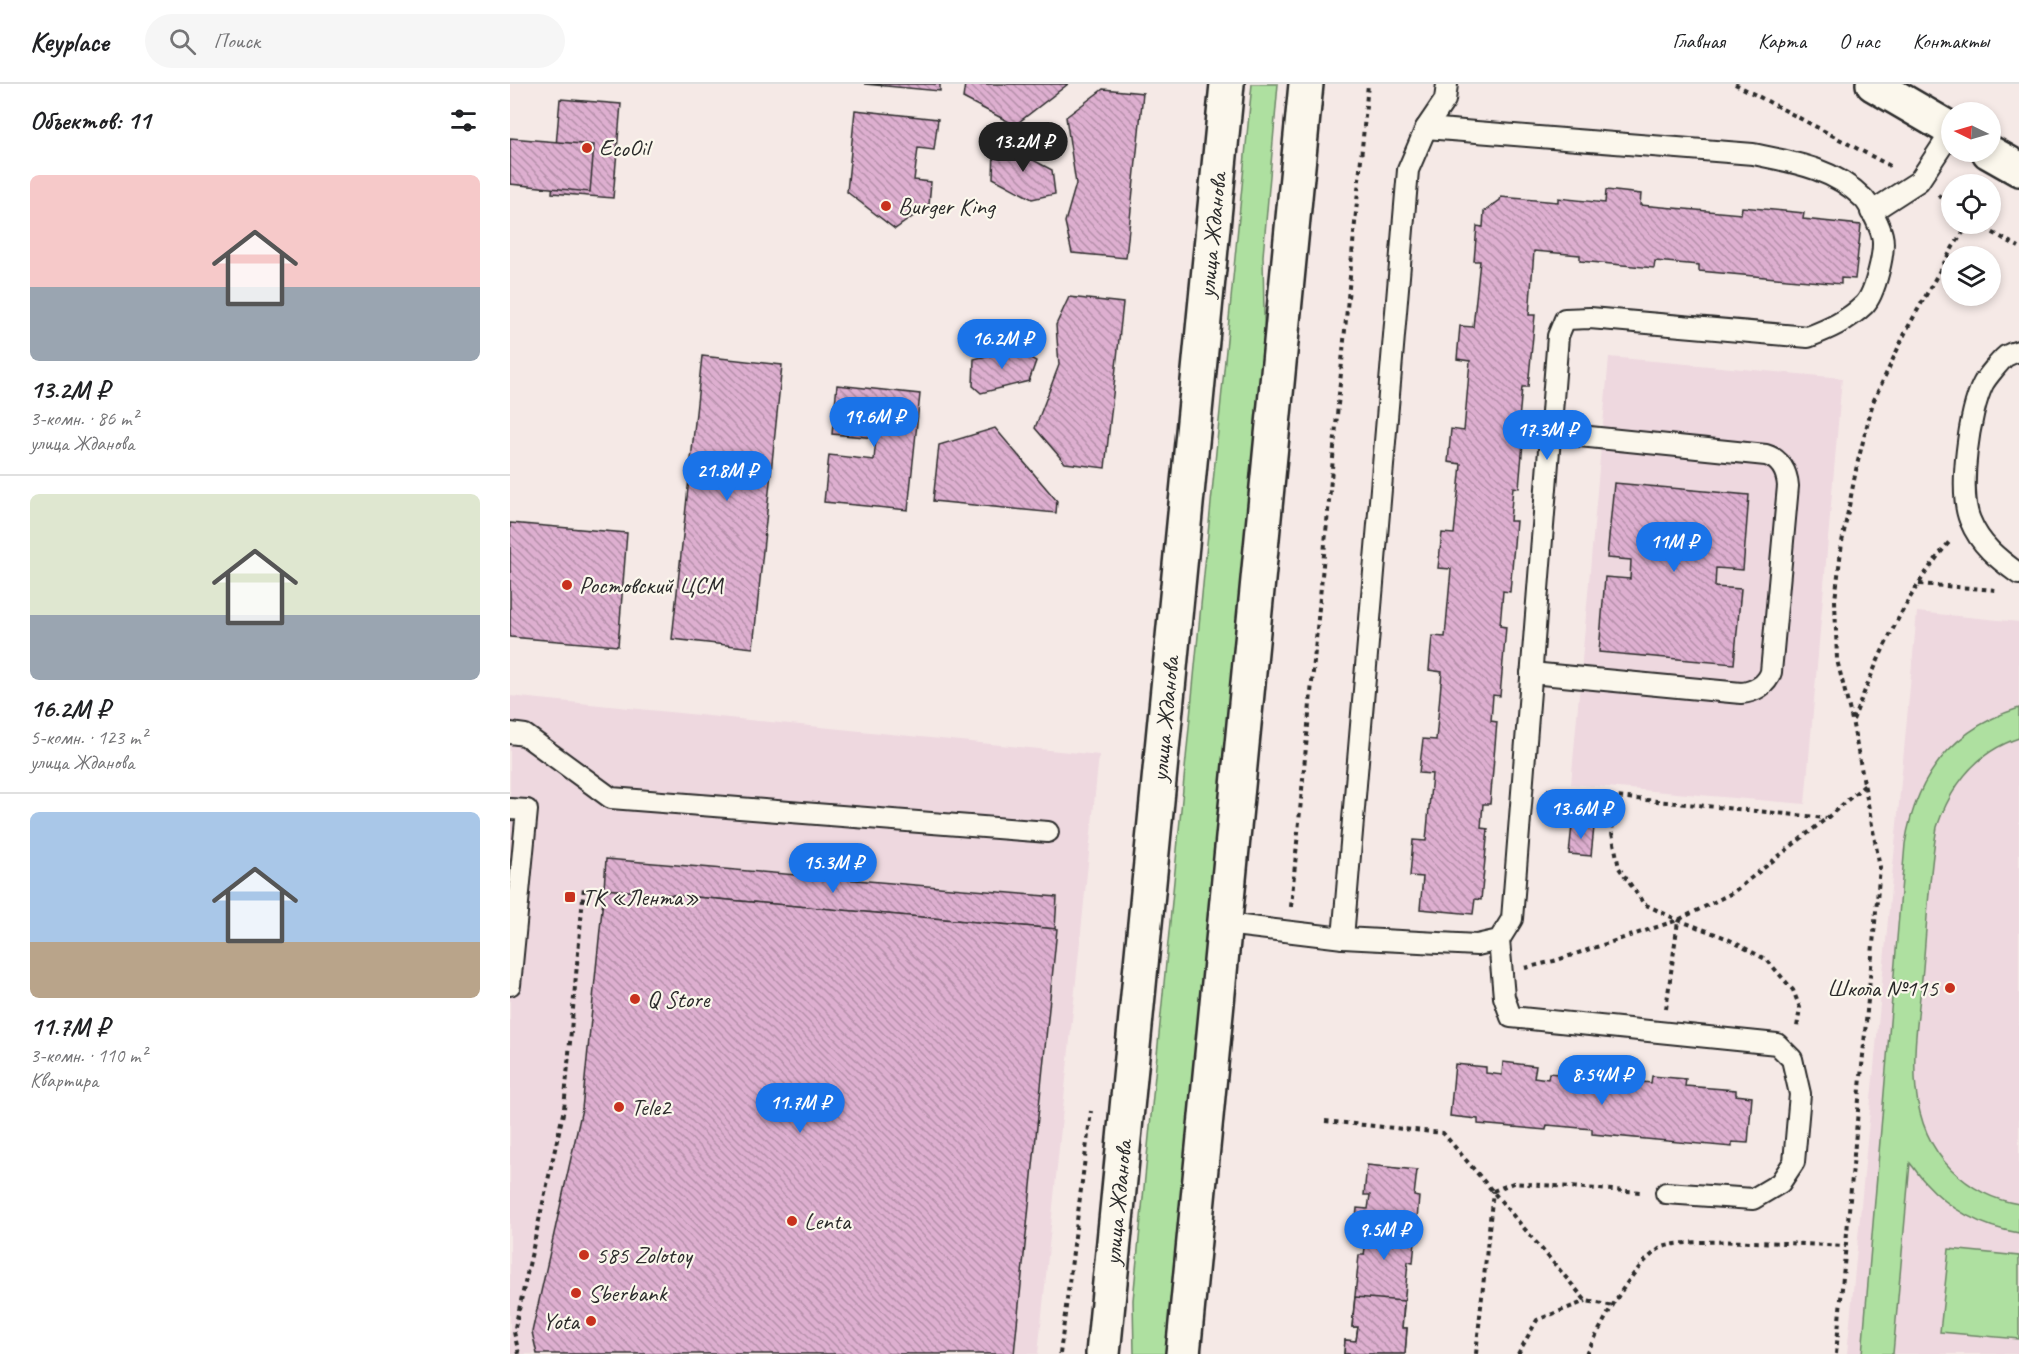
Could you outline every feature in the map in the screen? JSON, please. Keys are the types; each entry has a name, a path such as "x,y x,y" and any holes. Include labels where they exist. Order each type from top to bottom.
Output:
{"street":[{"name":"улица Жданова","path":"1103,1354 1227,84"},
{"path":"1183,1354 1306,84"},
{"path":"1873,84 1941,124"},
{"path":"2001,159 2019,169"}],"lane":[{"path":"1343,938 1408,170 1426,128 1445,100 1447,84"},
{"path":"1426,128 1753,154 1806,165 1834,176 1865,199 1883,236 1880,269 1866,303 1838,326 1808,337 1590,318 1565,319 1558,336 1512,920 1499,940 1504,997 1511,1017 1777,1044 1792,1059 1800,1094 1794,1162 1780,1183 1753,1199 1666,1193"},
{"path":"1871,212 1919,181 1941,147"},
{"path":"2019,351 2006,356 1983,384 1968,436 1964,488 1969,519 1995,557 2019,574"},
{"path":"1531,673 1741,693 1753,691 1764,684 1769,680 1771,672 1788,486 1788,476 1784,469 1772,457 1766,455 1550,433"},
{"path":"510,733 525,735 610,798 1048,832"},
{"path":"510,809 527,810 515,886 510,985"},
{"path":"1225,924 1343,938 1477,945 1499,940"}],"path":[{"path":"1288,932 1368,84"},
{"path":"1736,84 1919,181"},
{"path":"1836,1354 1880,867 1852,720 1837,660 1835,600 1842,542 1857,465 1874,402 1902,340 1962,234"},
{"path":"1995,234 2019,247"},
{"path":"1852,720 1906,602 1939,554 1969,519"},
{"path":"1918,584 1997,590"},
{"path":"1502,974 1554,961 1678,920 1732,892 1827,818 1865,784"},
{"path":"1522,788 1827,818"},
{"path":"1615,797 1612,833 1619,868 1644,904 1726,938 1767,960 1793,990 1800,1008 1792,1059"},
{"path":"519,1354 514,1332 564,1109 584,886"},
{"path":"1663,1033 1678,920"},
{"path":"1324,1121 1443,1133 1586,1301"},
{"path":"1493,1191 1513,1183 1666,1193"},
{"path":"1476,1354 1493,1191"},
{"path":"1586,1354 1632,1276 1661,1247 1698,1241 1846,1246"},
{"path":"1518,1354 1538,1320 1586,1301 1614,1306"}],"shaded area":[{"path":"1609,357 1842,378 1805,804 1571,784"},
{"name":"Школа №115","path":"1917,612 2019,622 2019,1354 1847,1354"},
{"path":"510,696 1099,755 1038,1354 510,1354"}],"green space":[{"path":"1252,84 1278,84 1263,256 1265,371 1167,1354 1134,1354 1133,1300"},
{"path":"2019,708 2019,738 1990,752 1967,772 1950,798 1937,827 1917,1020 1915,1074 1917,1100 1923,1124 1934,1148 1951,1169 1966,1182 1991,1196 2019,1204 2019,1233 1980,1222 1956,1209 1923,1180 1910,1163 1893,1354 1862,1354 1905,844 1910,819 1928,777 1956,742 1995,717"},
{"path":"1949,1249 2019,1256 2019,1339 1940,1332"}],"building":[{"path":"864,84 940,84 940,91"},
{"path":"965,84 1068,84 1015,125 963,98"},
{"path":"1103,89 1143,93 1126,258 1072,253 1065,222 1076,184 1066,117"},
{"name":"EcoOil","path":"560,99 621,104 613,198 552,193"},
{"path":"855,110 938,119 934,150 918,148 914,180 931,182 929,205 895,229 847,192"},
{"path":"510,138 594,145 590,192 510,184"},
{"path":"1005,145 1052,170 1055,194 1032,199 993,178 994,150"},
{"path":"1606,190 1641,194 1640,205 1741,214 1742,207 1804,213 1803,219 1861,225 1855,279 1841,278 1841,284 1699,271 1699,265 1655,261 1654,268 1580,261 1580,255 1534,251 1529,315 1535,315 1528,387 1522,387 1519,420 1525,420 1519,488 1513,487 1510,521 1516,521 1510,592 1503,591 1500,626 1506,627 1500,696 1493,695 1491,721 1497,722 1490,804 1483,804 1481,828 1488,829 1481,900 1475,899 1473,914 1420,909 1423,877 1410,876 1413,840 1426,841 1432,774 1419,773 1423,739 1436,740 1442,672 1429,670 1432,636 1445,637 1451,569 1438,568 1442,533 1454,534 1461,464 1448,462 1451,429 1464,431 1470,361 1457,359 1460,326 1473,327 1480,261 1474,261 1477,226 1483,227 1484,212 1501,197 1558,202 1558,198 1605,203"},
{"path":"1069,297 1123,303 1105,468 1065,463 1035,428 1059,365 1056,325"},
{"path":"1014,349 1036,361 1029,381 981,393 973,386 974,359"},
{"path":"702,356 782,365 753,648 672,639"},
{"path":"837,385 920,394 908,510 824,502 829,455 874,460 876,438 832,434"},
{"path":"995,428 1057,501 1056,513 933,501 939,445"},
{"path":"1614,483 1749,495 1743,570 1716,568 1715,587 1741,589 1734,664 1599,652 1605,577 1630,579 1631,560 1607,558"},
{"name":"Ростовский ЦСМ","path":"510,523 627,533 618,646 510,637"},
{"path":"1572,825 1594,827 1591,856 1569,854"},
{"path":"606,859 1057,897 1055,929 604,889"},
{"name":"Lenta","path":"604,889 1057,929 1014,1354 537,1354 532,1332 582,1109"},
{"path":"1503,1062 1536,1066 1534,1077 1548,1079 1549,1073 1579,1076 1579,1081 1596,1083 1597,1077 1651,1083 1652,1076 1686,1079 1685,1086 1736,1090 1736,1095 1752,1097 1748,1143 1732,1142 1732,1147 1592,1134 1592,1129 1547,1125 1546,1130 1478,1124 1478,1119 1450,1116 1455,1064 1486,1067 1486,1073 1502,1075"},
{"path":"1367,1165 1417,1170 1414,1196 1419,1197 1413,1263 1408,1262 1402,1328 1407,1328 1405,1354 1344,1354 1345,1340 1356,1341 1358,1327 1352,1327 1359,1255 1364,1255 1366,1240 1354,1239 1357,1208 1368,1209 1370,1195 1364,1195"},
{"path":"1355,1297 1404,1301 1402,1328 1407,1328 1405,1354 1344,1354 1345,1340 1356,1341 1358,1327 1352,1327"}],"place":[{"name":"EcoOil","path":"587,148"},
{"name":"Burger King","path":"886,206"},
{"name":"Ростовский ЦСМ","path":"567,585"},
{"name":"ТК «Лента»","path":"570,897"},
{"name":"Школа №115","path":"1950,988"},
{"name":"Q Store","path":"635,999"},
{"name":"Tele2","path":"619,1107"},
{"name":"Lenta","path":"792,1221"},
{"name":"585 Zolotoy","path":"584,1255"},
{"name":"Sberbank","path":"576,1293"},
{"name":"Yota","path":"591,1321"}]}
